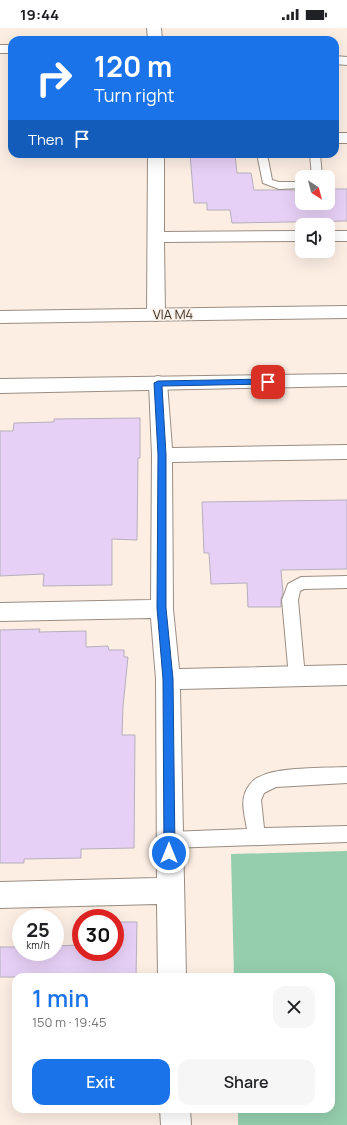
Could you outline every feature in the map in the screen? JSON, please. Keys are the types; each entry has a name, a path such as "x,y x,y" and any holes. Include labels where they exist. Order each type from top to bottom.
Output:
{"street":[{"path":"156,158 156,315"},
{"path":"156,237 295,236"},
{"path":"335,236 347,236"},
{"name":"VIA M4","path":"0,317 347,312"},
{"path":"0,386 347,380"},
{"path":"158,383 162,455 162,608 168,679 172,973"},
{"path":"162,455 347,452"},
{"path":"0,612 162,608"},
{"path":"168,679 347,675"},
{"path":"0,895 170,891"},
{"path":"175,1113 176,1125"}],"lane":[{"path":"263,158 267,181 269,183 274,185 295,184"},
{"path":"315,158 316,170"},
{"path":"297,677 290,600 293,588 301,583 347,582"},
{"path":"257,837 252,802 253,792 258,785 266,780 347,775"},
{"path":"169,840 347,834"}],"green space":[{"path":"347,851 347,1125 238,1125 238,1113 335,1113 335,973 234,973 231,854"}],"building":[{"path":"190,158 235,158 237,173 251,173 254,190 295,190 295,210 335,210 335,189 347,189 347,221 335,221 335,218 295,218 295,222 232,223 230,210 207,210 207,203 194,203"},
{"path":"140,418 137,540 112,539 112,585 43,586 44,574 0,576 0,431 13,431 14,423 54,422 54,419"},
{"path":"347,500 347,569 281,570 283,593 281,607 248,607 247,583 211,584 209,553 204,553 202,502"},
{"path":"40,629 39,632 86,631 86,647 108,646 109,650 124,650 124,657 128,657 123,706 122,735 135,735 134,848 81,849 81,858 24,859 24,863 0,863 0,630"},
{"path":"124,922 137,922 136,973 12,973 12,977 0,977 0,947 12,947 12,961 64,961 64,946 72,945 72,961 124,961"}],"route":[{"path":"169,853 168,679 162,608 162,455 158,383 268,382"}]}
